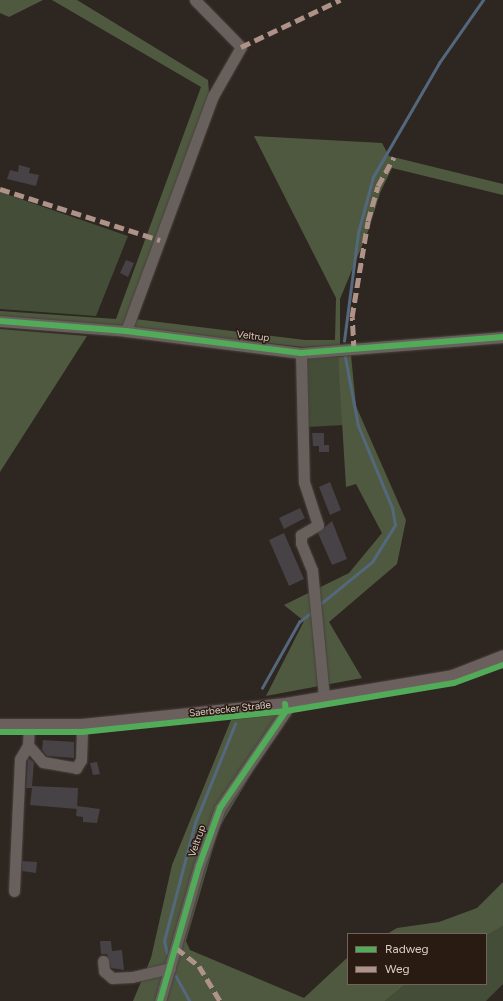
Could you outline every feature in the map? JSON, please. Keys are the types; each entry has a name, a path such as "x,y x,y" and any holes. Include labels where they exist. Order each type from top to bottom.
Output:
{"main road":[{"name":"Saerbecker Straße","path":"0,725 82,725 285,704 452,676 503,656"}],"street":[{"path":"126,331 213,96 241,47 195,0"},
{"name":"Veltrup","path":"0,321 126,331 301,353 503,337"},
{"path":"301,353 304,482 318,525 301,535 302,544 312,570 324,698"},
{"name":"Veltrup","path":"160,1001 199,866 220,808 286,711 285,704"},
{"path":"28,745 43,762 76,768 81,760 82,725"},
{"path":"14,891 20,759 28,745 29,726"},
{"path":"103,961 104,971 112,978 132,977 170,968"}],"green space":[{"path":"0,0 43,0 9,17 0,13"},
{"path":"52,0 77,0 208,80 209,93 123,326 0,318 0,311 116,319 201,87"},
{"path":"254,136 382,143 389,156 503,184 503,195 392,168 380,193 369,229 340,299 340,345 303,347 131,328 135,319 305,340 335,340 336,298"},
{"path":"0,192 128,236 96,316 0,309"},
{"path":"0,329 87,336 0,472"},
{"path":"351,355 356,406 406,520 397,564 329,622 362,678 266,696 304,621 284,605 349,573 382,533 356,484 346,487 338,357"},
{"path":"305,356 338,357 344,425 307,427"},
{"path":"287,714 219,828 186,941 190,950 304,998 347,958 347,985 405,985 385,1001 133,1001 151,958 172,865 231,720"},
{"path":"503,882 503,926 487,935 487,933 389,933 397,928 439,922 477,908"},
{"path":"503,926 503,984 486,1001 385,1001 405,985 487,985 487,935"}],"building":[{"path":"19,165 30,168 29,173 39,175 36,186 7,179 10,170 18,172"},
{"path":"126,260 134,263 128,277 120,273"},
{"path":"312,433 324,433 324,445 329,445 329,452 319,452 319,446 313,446"},
{"path":"330,482 341,510 330,515 319,487"},
{"path":"300,508 305,518 284,529 279,518"},
{"path":"332,521 347,559 332,565 318,533"},
{"path":"284,533 304,579 289,586 269,540"},
{"path":"43,740 74,742 74,758 47,756 42,750"},
{"path":"28,758 34,762 32,786 78,788 77,809 30,805 32,788 26,788"},
{"path":"97,762 100,774 93,775 90,763"},
{"path":"77,806 100,809 97,823 83,822 83,817 76,816"},
{"path":"22,861 37,862 36,873 22,871"},
{"path":"100,941 111,941 112,951 122,950 124,970 111,968 107,954 101,954"}],"waterway":[{"path":"344,341 358,233 373,177 439,63 483,0"},
{"path":"318,606 372,562 395,525 392,508 358,426 345,357"},
{"path":"262,688 299,622 313,611"},
{"path":"167,954 164,941 195,823 235,724"},
{"path":"176,976 190,1001"}],"marked path":[{"path":"241,47 340,0"},
{"path":"354,350 352,317 368,221 378,186 394,157"},
{"path":"0,189 160,240"},
{"path":"176,948 199,966 220,1001"}],"cycle path":[{"path":"0,321 126,331 301,353 503,337"},
{"path":"0,732 82,732 286,711 454,683 503,665"},
{"path":"160,1001 199,866 220,808 286,711 285,704"}]}
